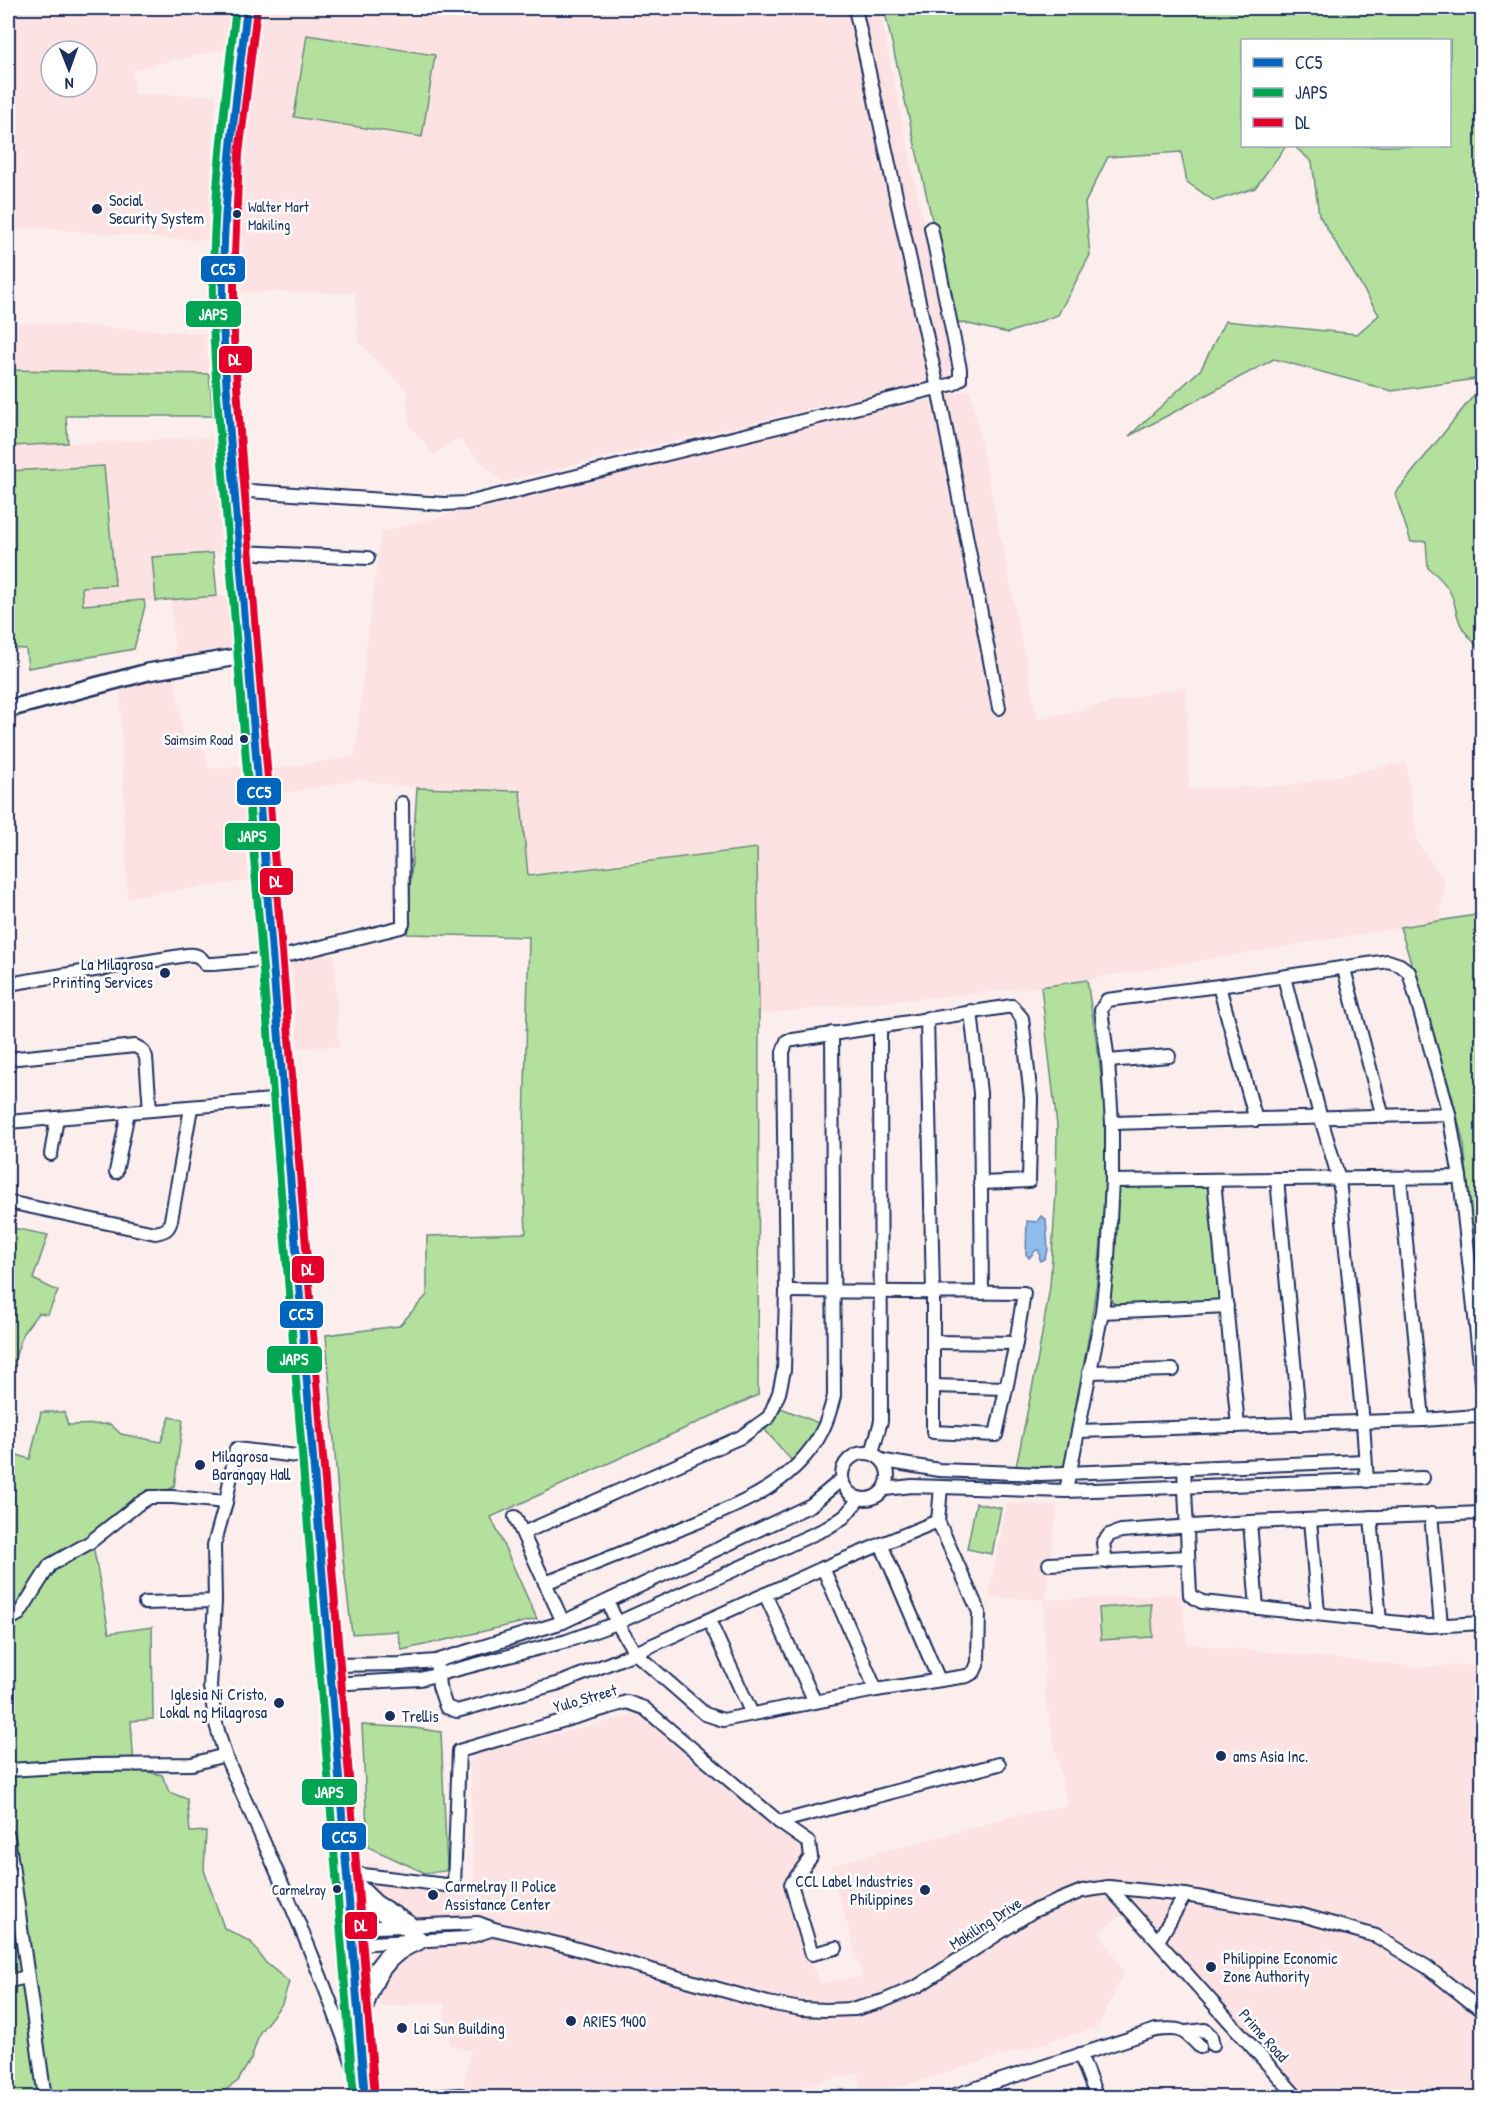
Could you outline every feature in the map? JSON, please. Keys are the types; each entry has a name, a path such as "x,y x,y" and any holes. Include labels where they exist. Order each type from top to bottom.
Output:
{"highway":[{"path":"247,8 229,153 224,241 224,338 234,490 365,2097"},
{"path":"347,1877 374,1905 412,1933 370,1983 358,2020"}],"street":[{"path":"855,8 937,387 999,708"},
{"path":"234,490 444,504 467,502 953,384 960,379 960,369 931,228"},
{"path":"239,552 368,558"},
{"path":"8,709 148,672 249,655"},
{"path":"8,984 194,954 202,958 205,964 273,959 401,927 403,924 402,802"},
{"path":"1066,1491 1102,1312 1108,1258 1112,1123 1108,1061 1101,1010 1107,1000 1344,969 1388,961 1400,964 1409,972 1449,1114 1460,1178 1482,1382"},
{"path":"1344,969 1383,1117"},
{"path":"1284,977 1320,1119 1339,1179 1364,1423 1367,1481"},
{"path":"1219,986 1256,1120"},
{"path":"523,1533 741,1437 769,1417 779,1393 784,1370 786,1291 783,1052 787,1041 794,1038 1012,1006 1022,1018 1031,1098 1029,1181 980,1183"},
{"path":"971,1011 980,1093 982,1293"},
{"path":"786,1291 933,1293 1024,1293 1016,1343 996,1435 933,1432 934,1342 933,1293 927,1018"},
{"path":"872,1453 881,1421 880,1026"},
{"path":"545,1583 710,1517 761,1492 793,1469 811,1450 828,1421 834,1396 832,1033"},
{"path":"8,1059 135,1046 142,1050 146,1057 150,1110"},
{"path":"1108,1061 1169,1056"},
{"path":"8,1122 284,1099"},
{"path":"8,1202 155,1233 165,1231 170,1226 191,1108"},
{"path":"116,1172 128,1112"},
{"path":"1112,1123 1449,1114"},
{"path":"51,1154 57,1118"},
{"path":"1400,1178 1423,1420"},
{"path":"1112,1181 1460,1178"},
{"path":"1276,1179 1300,1425"},
{"path":"1214,1180 1238,1426"},
{"path":"1102,1312 1227,1306"},
{"path":"934,1342 1016,1343"},
{"path":"1089,1372 1173,1370"},
{"path":"933,1386 1006,1388"},
{"path":"1079,1431 1423,1420 1478,1416 1482,1410"},
{"path":"314,1458 236,1449 226,1502 214,1545 215,1600 210,1687 216,1724 225,1755 311,1952 365,2097"},
{"path":"885,1461 890,1475 885,1489 874,1498 859,1499 847,1492 842,1479 845,1464 856,1454 872,1453 885,1461 939,1470 1071,1474 1365,1461"},
{"path":"1184,1468 1190,1595 1202,1602 1318,1613 1380,1622 1441,1625 1482,1623"},
{"path":"885,1489 912,1486 1066,1491 1424,1478"},
{"path":"331,1674 436,1661 563,1622 811,1505 842,1479"},
{"path":"608,1602 617,1623 635,1653 705,1714 723,1720 876,1690 968,1676 974,1672 978,1663 979,1612 938,1521 941,1487"},
{"path":"8,1620 19,1614 50,1565 89,1543 136,1505 150,1497 226,1502"},
{"path":"331,1674 403,1681 437,1676 567,1641 617,1623 827,1528 844,1517 859,1499"},
{"path":"1106,1562 1103,1543 1109,1535 1121,1530 1250,1522 1482,1513"},
{"path":"1431,1514 1441,1625"},
{"path":"515,1517 563,1622"},
{"path":"1371,1517 1380,1622"},
{"path":"1310,1520 1318,1613"},
{"path":"436,1661 437,1676 446,1707 457,1711 563,1682 635,1653 823,1568 938,1521"},
{"path":"1250,1522 1257,1608"},
{"path":"881,1544 939,1680"},
{"path":"1048,1564 1188,1557"},
{"path":"823,1568 876,1690"},
{"path":"765,1594 815,1701"},
{"path":"145,1603 215,1600"},
{"path":"709,1620 752,1714"},
{"name":"Yulo Street","path":"347,1877 454,1886 459,1751 627,1702 644,1708 779,1822 809,1843 811,1857 791,1884 812,1954 836,1948"},
{"path":"8,1770 176,1762 192,1764 225,1755"},
{"path":"779,1822 999,1764"},
{"path":"8,1836 45,2097"},
{"name":"Makiling Drive","path":"352,1936 412,1933 466,1938 494,1929 567,1946 768,2003 801,2009 855,2009 884,2001 918,1986 1033,1911 1082,1891 1109,1887 1185,1895 1302,1915 1376,1936 1427,1967 1482,2011"},
{"name":"Prime Road","path":"1109,1887 1298,2097"},
{"path":"1158,1941 1185,1895"},
{"path":"8,1981 28,1977"},
{"path":"946,2097 1156,2030 1186,2032 1206,2046"},
{"path":"1080,2054 1097,2097"},
{"path":"418,2097 468,2097"}],"shaded area":[{"path":"8,8 232,8 224,49 133,70 134,94 216,95 207,240 49,229 8,229"},
{"path":"264,8 879,8 955,375 502,482 458,438 434,455 408,423 407,391 358,342 355,293 239,291 245,154 258,33"},
{"path":"8,322 206,333 209,374 8,370"},
{"path":"970,390 1038,719 1186,686 1189,789 1292,785 1406,762 1418,843 1445,881 1440,921 1041,987 759,1014 756,848 528,876 520,791 417,788 359,780 273,795 271,769 355,757 381,532 596,476"},
{"path":"8,418 12,418 13,446 213,437 222,552 152,557 156,601 83,605 82,587 114,585 104,466 8,471"},
{"path":"232,595 237,650 175,663 171,600"},
{"path":"174,677 183,738 206,751 207,768 247,766 256,880 127,897 120,686"},
{"path":"334,954 339,1046 298,1048 291,958"},
{"path":"1007,1503 1058,1506 1045,1600 1180,1594 1188,1644 1422,1667 1482,1664 1482,2097 1293,2097 1122,1915 1100,1932 1124,1973 1098,2027 880,2092 880,2097 861,2097 858,2073 758,2097 496,2097 463,2088 471,2051 450,2045 444,2003 381,2007 371,1931 368,1862 421,1883 474,1884 470,1763 480,1753 636,1714 665,1728 805,1851 782,1885 820,1983 863,1977 830,1866 1016,1816 1067,1805 1045,1699 1044,1600 989,1597"}],"green space":[{"path":"884,8 1482,8 1482,378 1392,391 1274,359 1129,436 1201,369 1225,321 1357,334 1379,315 1319,215 1312,162 1295,147 1451,147 1451,39 1241,39 1241,147 1285,147 1255,188 1214,201 1187,182 1181,152 1108,157 1085,203 1090,255 1058,315 1008,333 955,321"},
{"path":"307,35 435,55 422,137 294,117"},
{"path":"8,370 209,374 213,416 66,416 68,443 12,446 12,418 8,418"},
{"path":"1482,385 1482,656 1461,626 1447,587 1428,568 1426,541 1411,542 1395,494"},
{"path":"104,466 115,585 82,587 83,605 144,600 145,606 134,649 28,668 26,649 8,648 8,471"},
{"path":"213,553 217,596 156,601 152,557"},
{"path":"417,788 520,791 528,876 757,848 758,1395 491,1517 537,1619 402,1650 397,1631 352,1634 343,1560 326,1335 399,1326 427,1295 427,1236 526,1233 523,1162 529,937 407,934"},
{"path":"1482,914 1482,1320 1464,1145 1452,1096 1400,927"},
{"path":"1087,980 1105,1124 1104,1212 1088,1342 1063,1471 1016,1467 1050,1287 1056,1191 1057,1126 1041,987"},
{"path":"1205,1185 1210,1190 1222,1298 1218,1301 1119,1306 1112,1302 1109,1297 1119,1189"},
{"path":"8,1227 48,1235 33,1279 58,1291 48,1314 38,1313 23,1333 8,1380"},
{"path":"781,1408 819,1423 804,1448 792,1461 765,1430 776,1418"},
{"path":"41,1412 64,1412 68,1425 110,1424 121,1434 161,1442 170,1417 183,1420 174,1487 114,1514 91,1534 109,1633 152,1627 153,1719 131,1721 134,1769 162,1775 169,1792 187,1799 190,1832 206,1831 204,1870 224,1928 251,1942 265,1962 289,1982 282,2004 260,2032 251,2059 238,2081 216,2097 8,2097 8,1452 30,1459"},
{"path":"976,1503 1001,1508 992,1554 967,1549"},
{"path":"1151,1604 1153,1637 1101,1640 1099,1608"},
{"path":"362,1725 441,1732 447,1868 445,1871 425,1873 368,1847"}],"water":[{"path":"1041,1216 1046,1219 1048,1250 1044,1259 1040,1261 1039,1250 1036,1250 1029,1258 1026,1254 1027,1221 1037,1222"}],"transit line":[{"name":"JAPS","path":"236,8 215,212 213,301 215,364 354,2098"},
{"name":"CC5","path":"247,8 231,144 226,211 223,301 225,364 365,2098"},
{"name":"DL","path":"257,9 239,154 234,338 375,2097"}],"place":[{"name":"Social Security System","path":"97,209"},
{"name":"Walter Mart Makiling","path":"237,214"},
{"name":"Saimsim Road","path":"244,739"},
{"name":"La Milagrosa Printing Services","path":"165,973"},
{"name":"Milagrosa Barangay Hall","path":"200,1465"},
{"name":"Iglesia Ni Cristo, Lokal ng Milagrosa","path":"279,1703"},
{"name":"Trellis","path":"390,1716"},
{"name":"ams Asia Inc.","path":"1221,1756"},
{"name":"Carmelray","path":"337,1889"},
{"name":"CCL Label Industries Philippines","path":"925,1890"},
{"name":"Carmelray II Police Assistance Center","path":"433,1895"},
{"name":"Philippine Economic Zone Authority","path":"1211,1967"},
{"name":"ARIES 1400","path":"571,2021"},
{"name":"Lai Sun Building","path":"402,2028"}]}
